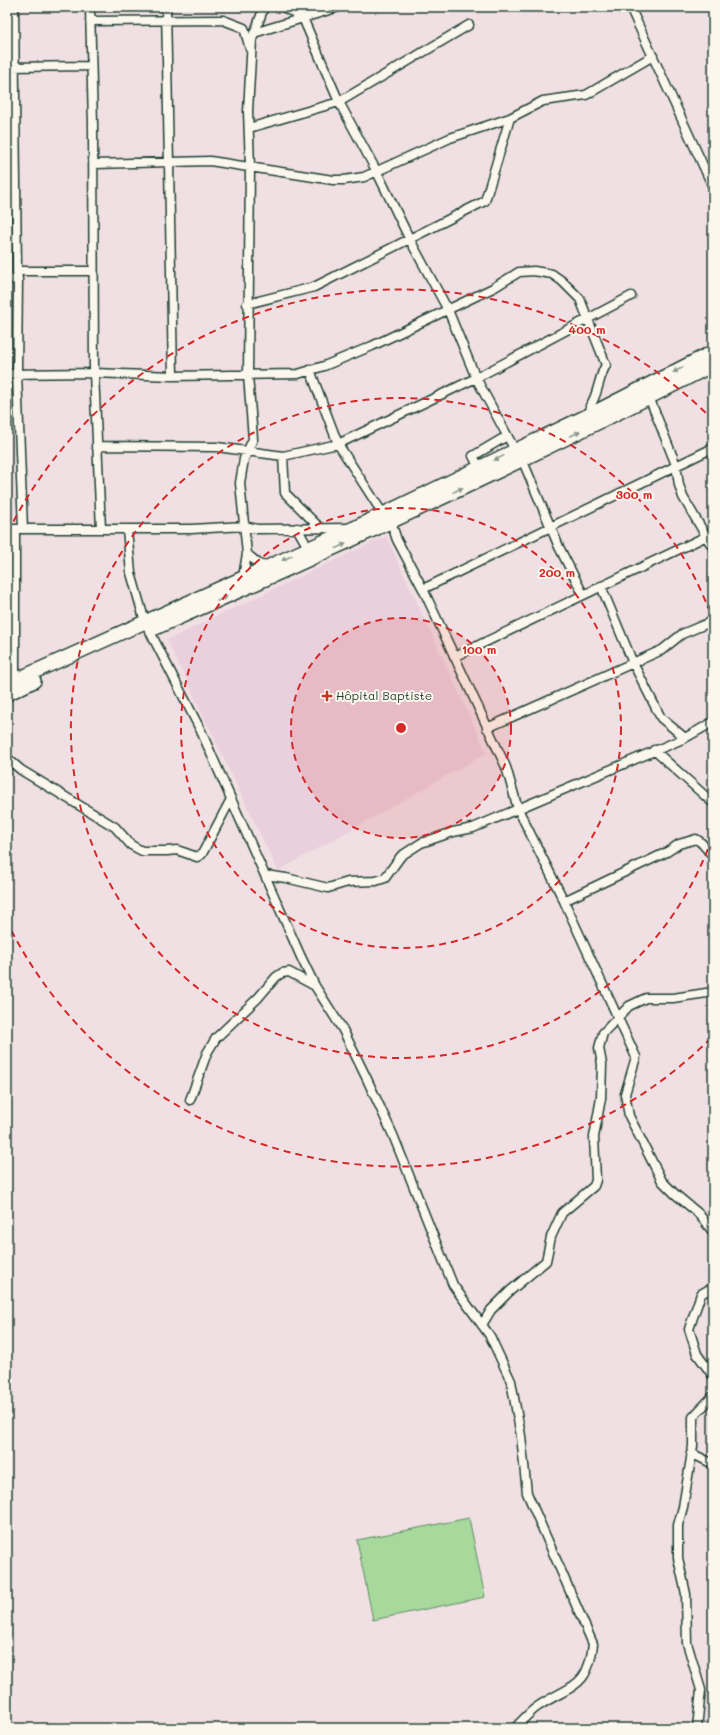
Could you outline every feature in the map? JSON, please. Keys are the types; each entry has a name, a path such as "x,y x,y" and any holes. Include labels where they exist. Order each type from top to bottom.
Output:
{"main road":[{"path":"519,455 593,413 713,352"},
{"path":"7,694 266,567 312,553 482,472 649,397 713,365"},
{"path":"11,682 280,573 354,528 387,518"}],"street":[{"path":"11,682 17,374 17,276 11,67 14,7"},
{"path":"90,7 94,164 94,373 96,446 101,529"},
{"path":"166,7 173,376"},
{"path":"246,578 244,571 247,554 240,483 247,452 253,439 248,375 247,304 251,51 254,33 264,7"},
{"path":"283,7 303,18 339,102 448,310 476,378 507,436 519,455 550,527 583,594"},
{"path":"254,33 339,7"},
{"path":"630,7 713,186"},
{"path":"90,21 223,20 244,28 251,51"},
{"path":"249,128 339,102 469,25"},
{"path":"94,164 210,161 242,167 250,166 261,170 344,180 364,177 450,138 510,118 543,100 586,95 653,56"},
{"path":"11,67 91,66"},
{"path":"247,304 314,287 485,201 510,118"},
{"path":"7,279 17,276 93,270"},
{"path":"7,374 94,373 173,376 248,375 268,373 298,374 372,346 493,288 519,272 534,271 552,274 562,281 580,300 588,319 606,365 600,374 597,396 590,406 593,413"},
{"path":"96,446 217,447 283,456 338,444 476,378 631,296"},
{"path":"310,370 338,444 387,518 423,589 506,767 518,809 564,901 636,1057 625,1094 629,1116 662,1181 698,1213 713,1232"},
{"path":"649,397 676,465 683,497 710,535 713,548"},
{"path":"482,472 473,456 507,436"},
{"path":"423,589 713,448"},
{"path":"283,456 285,493 319,527"},
{"path":"15,529 127,529 245,526 257,528 354,528"},
{"path":"296,528 305,539 312,553"},
{"path":"127,529 131,573 148,626 201,731 315,986 343,1030 390,1129 453,1285 490,1336 511,1380 521,1436 527,1493 593,1644 591,1663 579,1683 538,1706 515,1728"},
{"path":"454,657 583,594 710,535"},
{"path":"247,554 266,567 280,573"},
{"path":"601,586 633,663 661,718 685,738"},
{"path":"487,728 662,650 682,634 713,621"},
{"path":"265,875 286,878 328,888 348,882 376,881 384,878 401,856 421,843 454,832 473,828 685,738 713,722"},
{"path":"654,750 713,803"},
{"path":"7,758 21,770 115,828 132,845 142,850 177,850 197,857 202,854 231,799"},
{"path":"564,901 667,852 680,844 696,839 713,855"},
{"path":"190,1100 207,1052 216,1038 258,998 276,977 282,973 289,972 315,986"},
{"path":"482,1325 492,1310 510,1291 546,1261 551,1237 562,1213 594,1186 596,1180 594,1137 601,1098 602,1064 599,1048 603,1032 630,1006 646,998 673,998 713,992"},
{"path":"713,1287 701,1294 689,1330 697,1354 713,1376"},
{"path":"697,1728 701,1690 687,1644 686,1594 678,1558 678,1525 683,1507 692,1453 692,1417 713,1396"},
{"path":"692,1453 713,1464"}],"shaded area":[{"name":"Hôpital Baptiste","path":"386,536 487,753 278,871 167,640"}],"green space":[{"path":"469,1518 485,1597 373,1620 357,1540"}],"place":[{"name":"Hôpital Baptiste","path":"327,696"}]}
